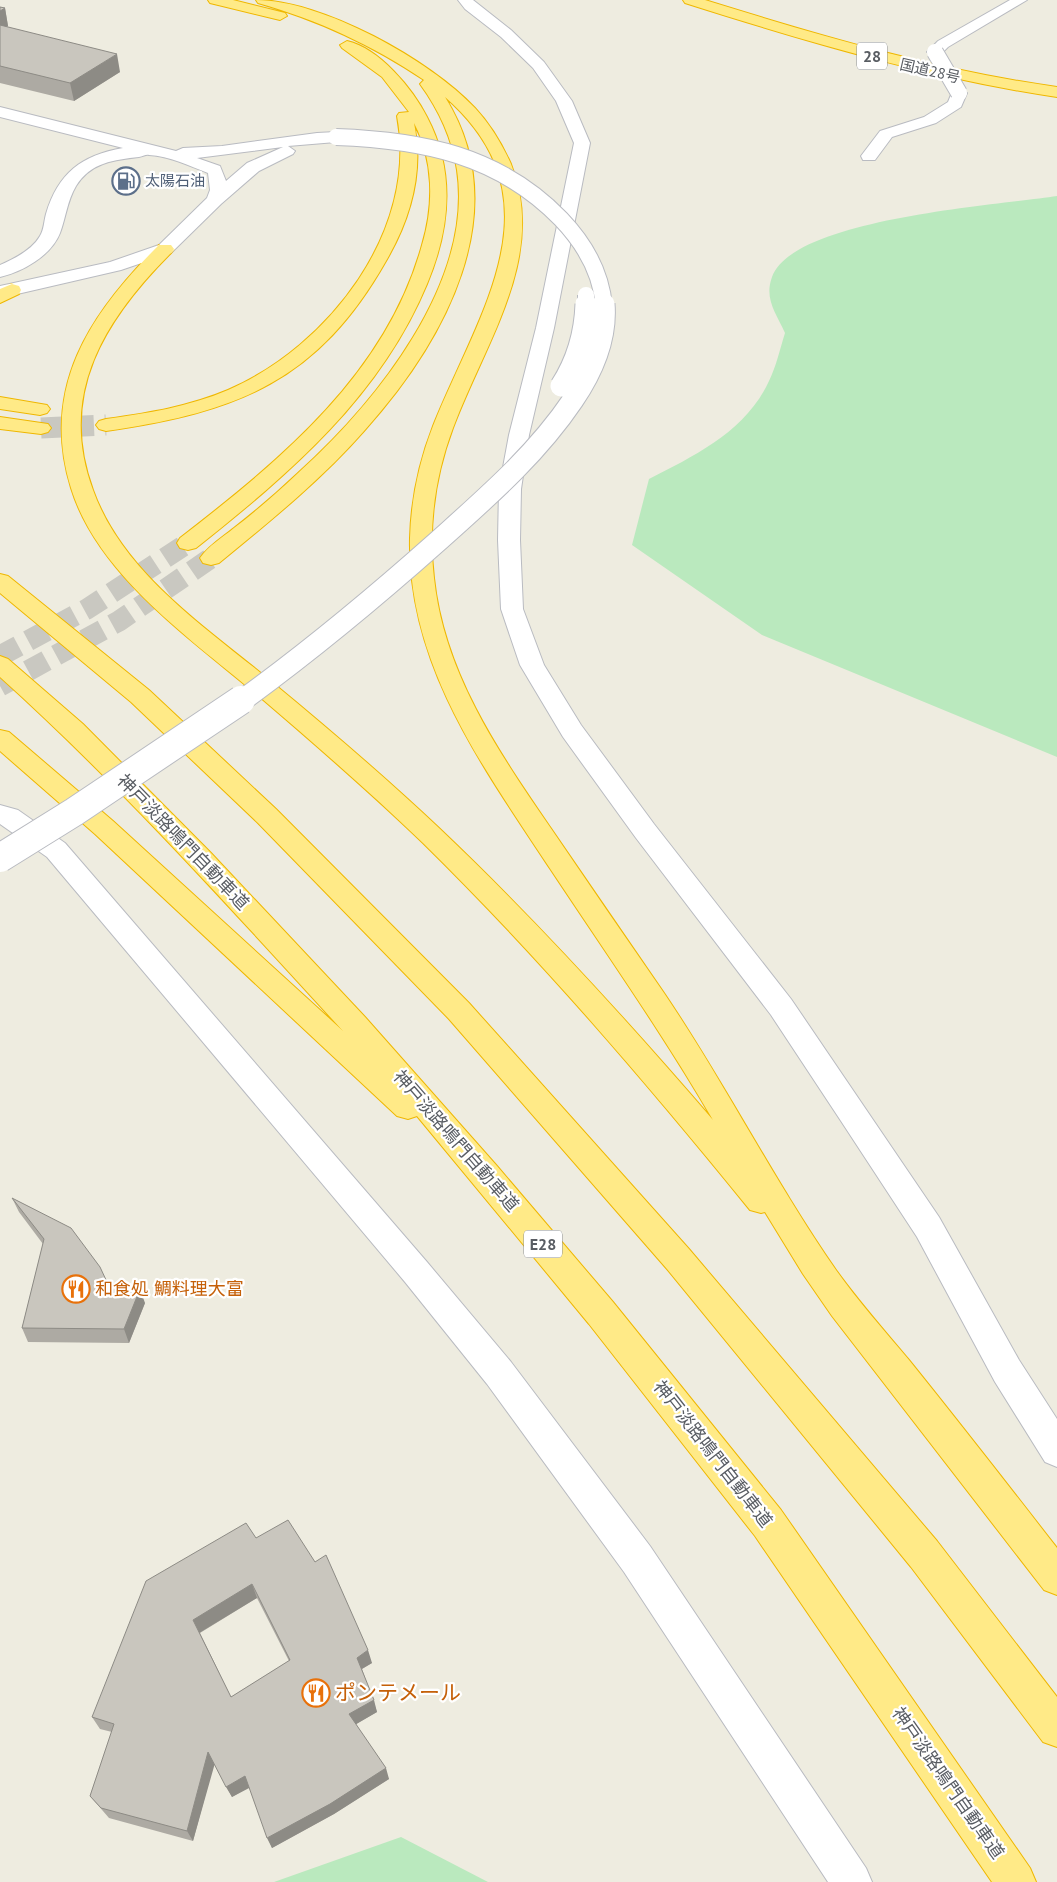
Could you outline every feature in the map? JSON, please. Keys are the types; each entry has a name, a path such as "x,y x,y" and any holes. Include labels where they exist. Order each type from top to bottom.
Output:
{"highway":[{"path":"215,0 262,11 311,27 402,72 454,95 472,113 487,133 506,176 512,198 515,227 511,254 501,288 448,411 433,454 424,491 421,522 421,574 430,622 445,673 475,731 512,790 690,1054 816,1268"},
{"path":"211,558 270,511 357,427 389,388 414,350 450,280 460,245 465,215 467,185 463,159 454,128 436,95 402,72 351,30 304,11 263,0"},
{"name":"国道28号","path":"690,0 904,65 975,81 1057,92"},
{"path":"106,418 240,381 291,357 335,324 351,305 383,252 395,227 408,180 410,160 405,114 400,95 402,72"},
{"path":"188,543 246,498 328,421 361,383 386,347 407,310 433,245 439,212 440,186 437,162 426,132 405,93 402,72"},
{"path":"164,249 131,283 101,322 87,347 73,395 71,441 75,465 83,491 111,543 130,567 162,600 363,772 502,907 685,1107 816,1268 1057,1577"},
{"path":"0,403 41,419 0,423"},
{"path":"0,581 140,696 267,816 459,1011 685,1266 924,1554 1057,1728"},
{"name":"神戸淡路鳴門自動車道","path":"0,664 74,730 202,860 355,1025 486,1175 601,1312 768,1523 1016,1882"},
{"path":"0,738 58,786 348,1054 486,1175"}],"street":[{"path":"465,0 470,6 518,43 541,67 563,97 578,128 582,143 545,328 519,435 510,489 508,540 512,609 532,665 572,731 645,832 781,1007 852,1112 928,1227 1007,1371 1057,1450"},
{"path":"869,156 886,134 930,120 955,104 959,93 935,52 943,44 1020,0"},
{"path":"0,112 201,164 214,170 218,177 215,200"},
{"path":"0,858 65,818 224,712 347,619 470,513 525,459 559,419 590,372 600,344 605,314 600,283 585,247 552,207 513,179 456,154 426,145 371,137 335,140 283,151 253,167 164,249 115,266 4,293"},
{"path":"0,272 22,262 47,241 71,178 84,165 110,155 129,152 205,153 294,140 335,140 371,143 407,148 444,157 476,170 530,202 553,223 579,264 585,285 586,322 568,376 535,422 451,509 356,589 254,670 179,723 0,838"},
{"path":"0,814 9,817 56,850 499,1372 637,1559 852,1882"}],"green space":[{"path":"1057,196 1057,757 762,635 632,545 649,479 702,451 733,428 759,399 769,381 785,333 772,306 769,292 770,285 772,277 788,257 818,241 857,228 901,218"},
{"path":"401,1837 488,1882 274,1882"}],"building":[{"path":"0,25 117,54 70,83 0,66"},
{"name":"和食処 鯛料理大富","path":"12,1198 71,1228 100,1267 107,1282 140,1289 124,1329 22,1328 44,1239"},
{"name":"ポンテメール","path":"288,1520 315,1562 326,1555 368,1650 357,1658 374,1700 349,1714 386,1768 330,1804 267,1838 245,1776 226,1787 208,1752 187,1831 101,1808 90,1796 114,1724 92,1717 146,1581 246,1523 256,1538","holes":["252,1584 290,1660 231,1697 193,1620"]}],"tunnel":[{"path":"41,428 106,425"},
{"path":"0,656 87,609 188,543"},
{"path":"0,686 119,621 211,558"}],"place":[{"name":"太陽石油","path":"126,181"},
{"name":"和食処 鯛料理大富","path":"76,1289"},
{"name":"ポンテメール","path":"316,1693"}]}
